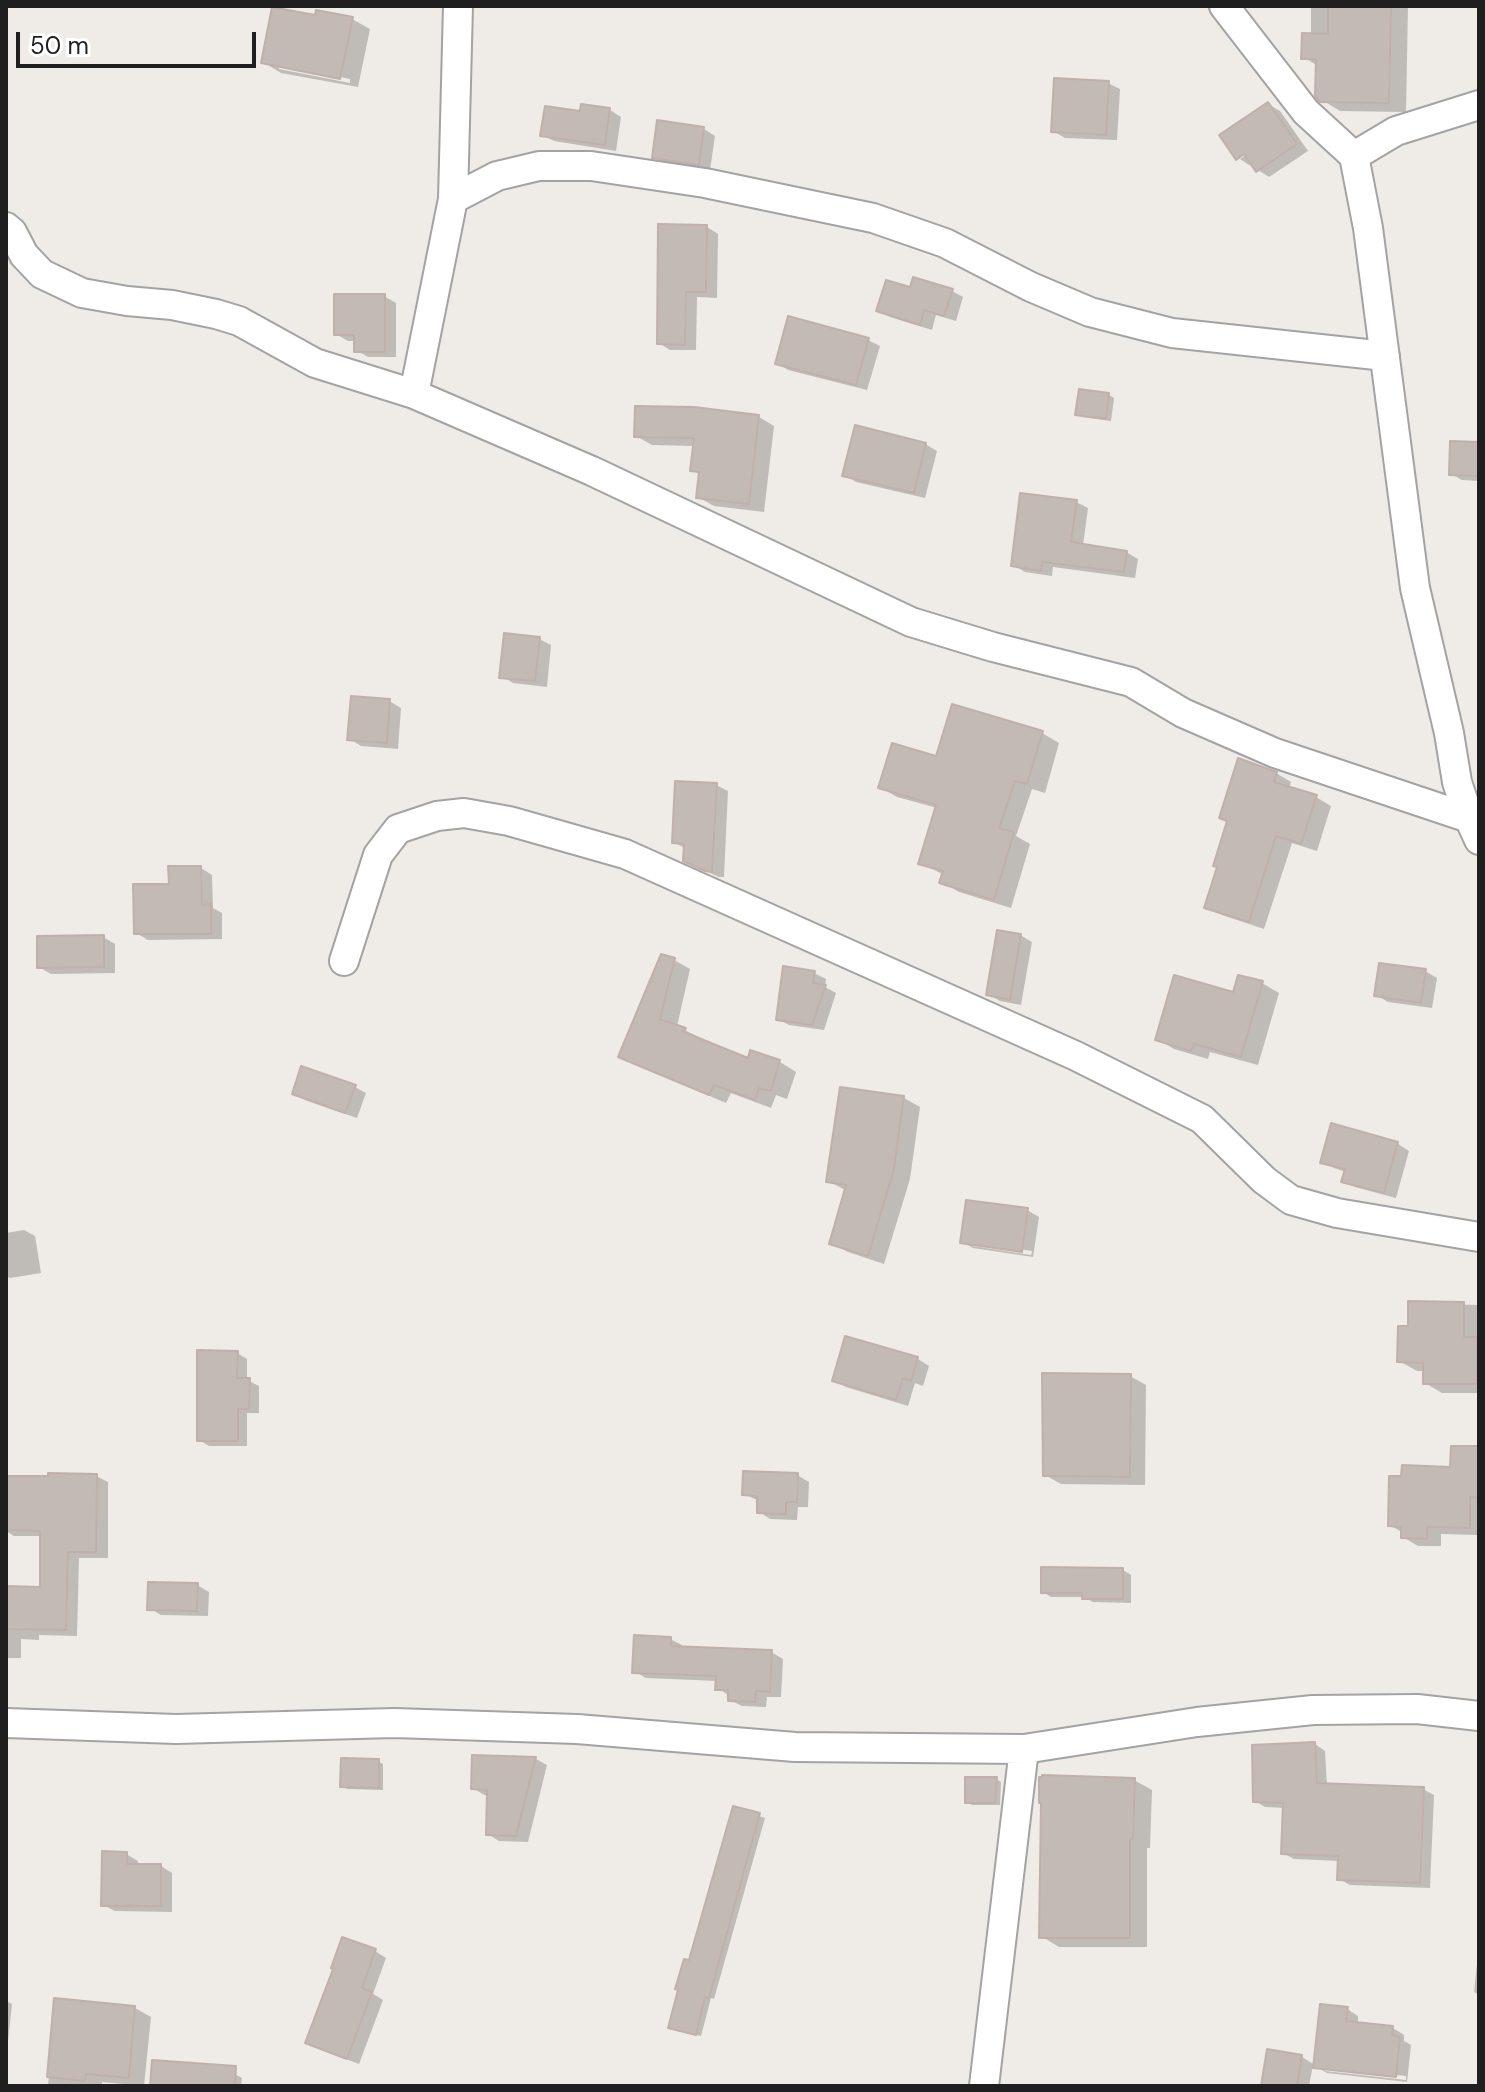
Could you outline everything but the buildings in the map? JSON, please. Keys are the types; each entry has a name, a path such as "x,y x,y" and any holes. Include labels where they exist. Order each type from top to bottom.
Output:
{"street":[{"path":"414,394 453,199 458,6"},
{"path":"1224,6 1306,112 1354,156 1368,228 1415,588 1449,733 1457,782 1474,829"},
{"path":"1354,156 1396,131 1479,105"},
{"path":"453,199 497,176 539,166 591,166 705,183 873,218 945,243 1031,287 1090,312 1172,333 1385,356"},
{"path":"6,227 24,255 42,274 82,293 172,305 239,321 315,363 414,394 592,471 911,622 1131,682 1183,713 1275,753 1474,829"},
{"path":"344,961 378,855 398,829 437,816 464,813 509,821 625,854 1076,1056 1202,1119 1264,1180 1291,1200 1337,1213 1479,1237"},
{"path":"6,1723 176,1729 394,1723 577,1729 795,1747 1024,1749 1197,1722 1313,1710 1417,1709 1479,1716"},
{"path":"984,2086 1024,1749"}]}
